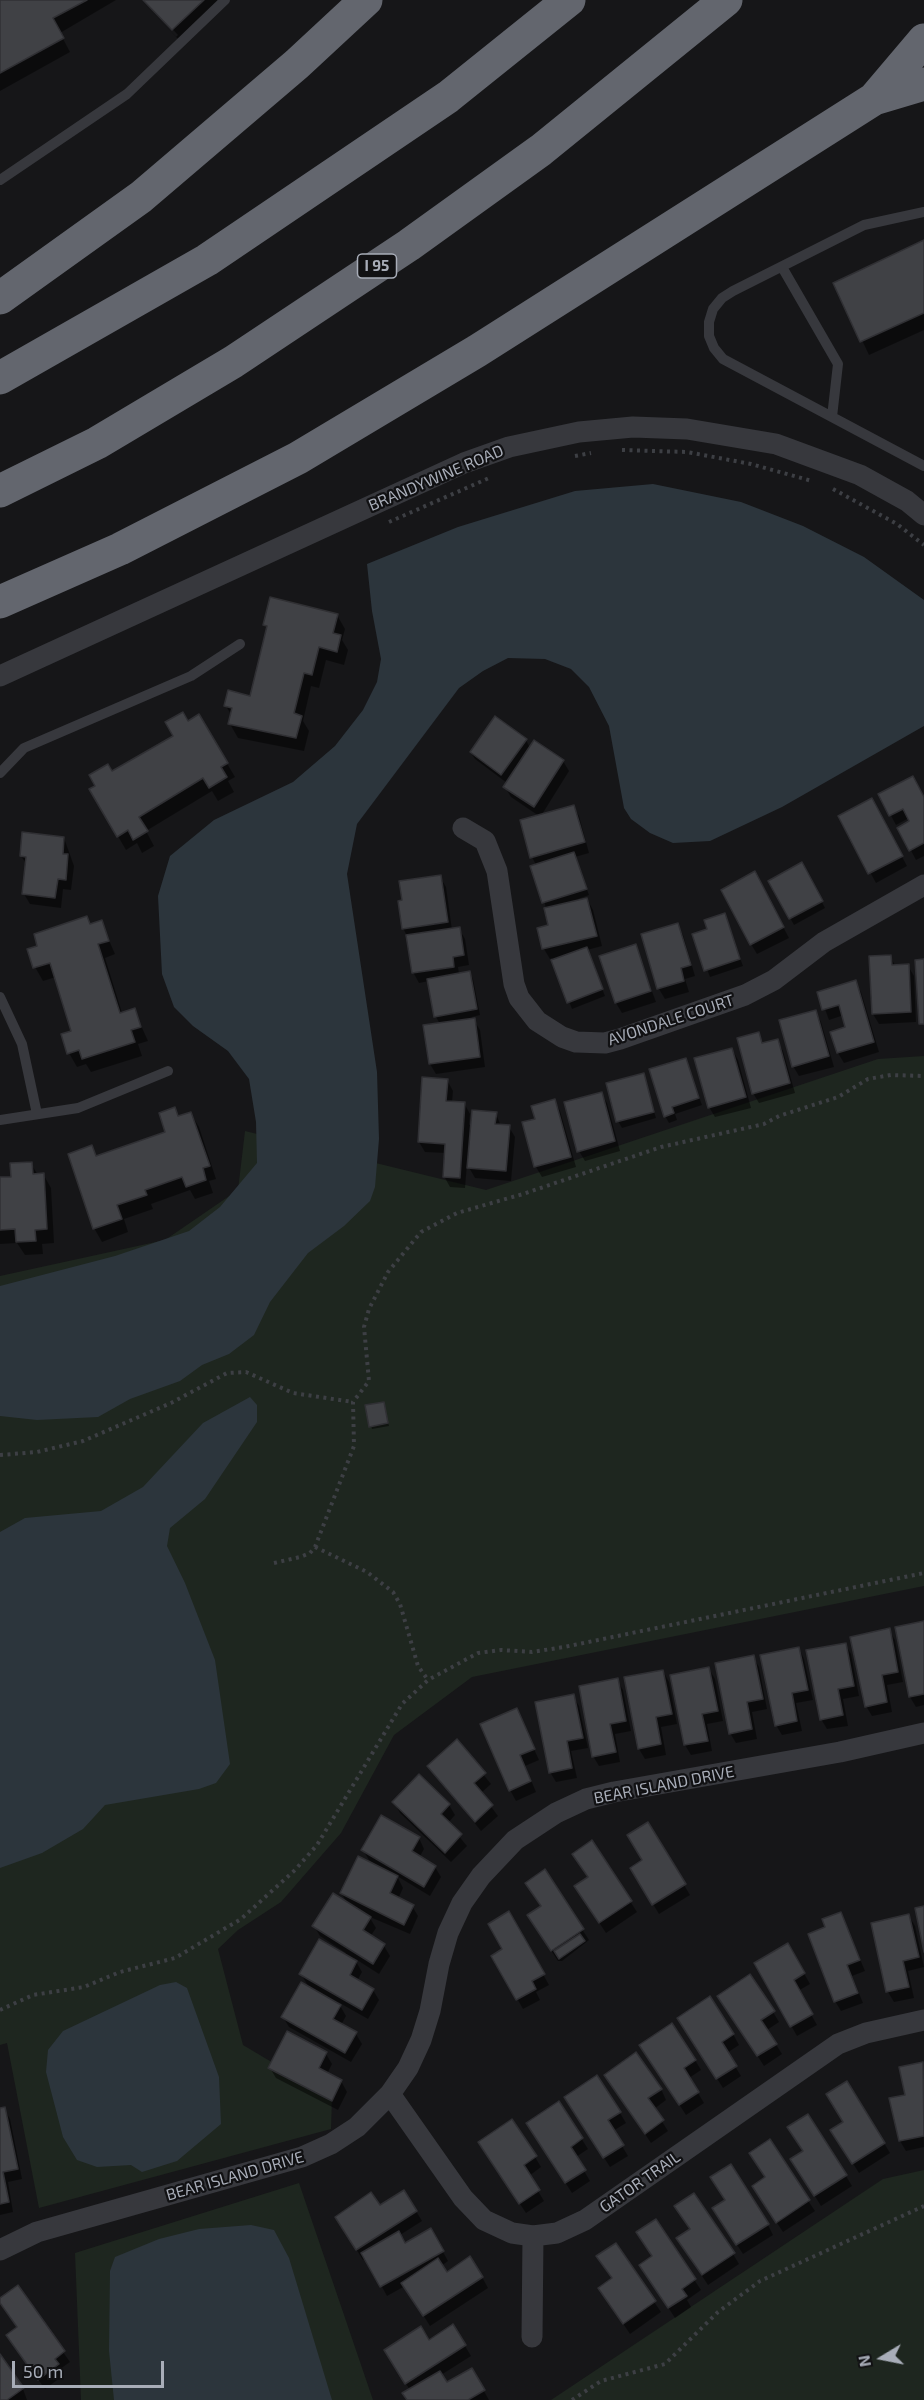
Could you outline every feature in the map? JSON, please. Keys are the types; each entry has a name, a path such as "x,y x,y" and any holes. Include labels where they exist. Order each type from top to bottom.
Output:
{"highway":[{"path":"0,298 141,197 297,64 366,0"},
{"path":"0,378 207,260 448,97 568,0"},
{"name":"I 95","path":"0,491 97,443 233,362 399,251 541,150 726,0"},
{"path":"874,99 924,40"},
{"path":"0,602 120,549 298,458 477,351 874,99 924,84"}],"street":[{"name":"BRANDYWINE ROAD","path":"0,676 464,463 509,447 568,434 633,427 687,429 741,436 810,455 860,476 907,501 924,515"},
{"name":"AVONDALE COURT","path":"463,828 485,841 497,871 514,984 519,998 537,1022 562,1037 576,1042 598,1043 620,1039 745,995 774,980 824,942 924,885"},
{"name":"BEAR ISLAND DRIVE","path":"0,2250 37,2232 302,2157 331,2144 357,2127 390,2094 408,2068 421,2040 430,2011 448,1933 462,1903 491,1863 528,1830 556,1813 586,1799 614,1792 816,1756 924,1733"},
{"name":"GATOR TRAIL","path":"390,2094 473,2210 497,2228 533,2236 557,2233 585,2220 838,2044 866,2033 924,2020"},
{"path":"532,2337 533,2236"}],"lane":[{"path":"0,180 127,94 225,0"},
{"path":"924,212 864,225 722,298 711,315 709,336 714,348 723,359 924,466"},
{"path":"782,267 838,364 832,417"},
{"path":"0,773 24,748 191,675 240,644"},
{"path":"0,997 22,1044 37,1114"},
{"path":"0,1120 78,1108 168,1071"}],"path":[{"path":"615,450 687,452 751,464 815,482"},
{"path":"573,456 594,453"},
{"path":"387,523 491,477"},
{"path":"826,485 897,524 924,545"},
{"path":"274,1563 310,1553 315,1547 354,1446 353,1402 369,1381 364,1327 376,1291 406,1248 421,1232 457,1213 523,1194 661,1147 764,1124 838,1097 868,1079 891,1075 924,1076"},
{"path":"0,1455 37,1452 84,1441 171,1403 227,1373 246,1371 293,1393 353,1402"},
{"path":"315,1547 367,1572 393,1592 400,1604 418,1666 428,1680"},
{"path":"0,2010 33,1995 84,1987 120,1972 175,1958 241,1919 295,1870 317,1845 402,1704 428,1680 489,1650 532,1652 553,1649 924,1573"},
{"path":"572,2400 601,2381 665,2364 718,2312 760,2281 924,2205"}],"shaded area":[{"path":"653,484 741,502 803,526 864,557 924,600 924,726 782,807 710,841 673,843 650,833 631,819 624,808 609,726 589,687 571,669 545,659 508,658 483,671 459,688 357,824 347,874 377,1072 379,1139 375,1187 370,1201 344,1226 308,1253 270,1302 254,1335 229,1354 202,1365 180,1381 130,1399 98,1417 37,1420 0,1416 0,1286 115,1256 189,1231 220,1207 257,1163 256,1122 249,1079 228,1051 193,1026 174,1007 162,974 158,896 170,856 214,820 293,782 335,746 363,710 377,682 381,659 372,611 367,564 458,527 575,491"},
{"path":"924,1056 924,1586 472,1677 394,1735 341,1833 281,1902 238,1930 218,1949 243,2045 332,2098 331,2129 39,2208 7,2043 0,2045 0,1276 165,1240 238,1190 245,1131 486,1190 878,1059"},
{"path":"250,1397 257,1405 257,1422 205,1499 170,1528 167,1546 185,1583 215,1660 230,1764 216,1783 199,1789 105,1805 83,1829 42,1853 0,1868 0,1532 25,1518 101,1511 143,1487 203,1423"},
{"path":"176,1982 187,1988 219,2077 221,2124 177,2161 142,2172 131,2165 97,2167 77,2160 63,2137 46,2072 48,2050 63,2031 160,1985"},
{"path":"924,2170 924,2400 551,2400 883,2179"},
{"path":"299,2183 373,2400 81,2400 75,2253"},
{"path":"251,2225 274,2230 289,2258 332,2400 114,2400 109,2351 110,2271 115,2257 159,2239 199,2229"}],"building":[{"path":"0,0 87,0 53,18 64,38 0,73"},
{"path":"143,0 204,0 172,30"},
{"path":"924,240 924,313 860,342 833,283"},
{"path":"270,597 338,614 333,633 341,635 337,652 319,647 312,675 304,673 294,713 302,716 296,738 228,724 232,708 224,706 228,690 250,696 267,626 263,625"},
{"path":"183,712 188,721 199,714 228,763 221,767 227,777 209,788 203,778 139,817 148,831 133,840 128,830 117,837 89,789 95,786 89,775 108,764 112,771 173,736 165,722"},
{"path":"495,716 527,739 501,775 470,752"},
{"path":"534,740 564,760 534,807 503,787"},
{"path":"913,776 924,797 924,843 909,851 897,828 909,821 903,809 889,816 878,794"},
{"path":"872,798 903,856 868,874 838,816"},
{"path":"574,805 585,842 530,858 520,820"},
{"path":"22,832 64,837 63,854 68,854 66,880 58,879 55,898 22,894 26,857 20,856"},
{"path":"574,852 587,889 542,903 530,866"},
{"path":"802,862 823,901 789,919 768,881"},
{"path":"755,871 784,927 750,945 721,890"},
{"path":"441,875 448,922 402,929 398,901 402,900 399,881"},
{"path":"587,898 597,936 542,949 537,928 548,925 544,908"},
{"path":"725,913 740,959 704,971 692,934 707,929 704,920"},
{"path":"87,916 90,924 102,920 109,941 98,944 120,1013 135,1008 141,1027 131,1030 135,1042 82,1059 79,1050 67,1054 61,1034 71,1031 50,963 33,968 27,949 37,946 34,934"},
{"path":"678,923 691,965 681,968 684,981 657,989 641,934"},
{"path":"460,927 464,955 453,957 454,967 412,973 406,935"},
{"path":"636,944 651,991 615,1003 599,956"},
{"path":"587,947 603,989 567,1003 551,960"},
{"path":"891,955 892,965 909,964 911,1012 872,1014 869,956"},
{"path":"924,959 924,1024 919,1024 915,960"},
{"path":"470,971 477,1009 434,1017 427,979"},
{"path":"856,980 874,1042 837,1053 830,1032 845,1027 839,1005 822,1010 817,992"},
{"path":"816,1010 829,1056 792,1067 779,1020"},
{"path":"475,1018 480,1057 429,1064 423,1025"},
{"path":"759,1032 762,1043 778,1039 790,1083 752,1094 737,1038"},
{"path":"732,1048 746,1097 708,1108 694,1058"},
{"path":"686,1058 699,1098 672,1107 674,1113 664,1117 649,1069"},
{"path":"644,1073 654,1112 616,1122 606,1083"},
{"path":"422,1077 448,1079 446,1101 465,1102 460,1178 443,1177 445,1144 418,1142"},
{"path":"602,1092 615,1141 577,1152 564,1102"},
{"path":"555,1099 571,1157 534,1167 522,1122 535,1119 531,1106"},
{"path":"175,1107 178,1116 191,1112 210,1166 203,1168 206,1180 186,1187 182,1177 145,1190 147,1195 117,1205 122,1219 93,1229 68,1154 92,1145 96,1156 165,1132 159,1113"},
{"path":"472,1110 497,1112 495,1124 510,1125 506,1171 467,1168"},
{"path":"32,1162 33,1174 44,1173 47,1229 35,1230 36,1241 16,1242 15,1229 0,1230 0,1177 11,1177 10,1163"},
{"path":"384,1402 388,1423 369,1427 365,1405"},
{"path":"924,1621 924,1694 909,1697 895,1627"},
{"path":"890,1628 898,1672 882,1675 887,1702 865,1707 850,1637"},
{"path":"846,1643 854,1686 838,1689 843,1715 820,1720 806,1650"},
{"path":"799,1647 808,1690 792,1693 797,1721 775,1726 760,1655"},
{"path":"754,1655 763,1699 747,1702 752,1729 729,1734 715,1663"},
{"path":"709,1667 718,1711 702,1714 708,1741 684,1745 670,1675"},
{"path":"663,1670 672,1714 656,1717 661,1744 638,1749 624,1677"},
{"path":"618,1678 626,1721 610,1724 616,1752 592,1757 579,1686"},
{"path":"574,1694 583,1738 567,1741 572,1768 549,1773 535,1702"},
{"path":"517,1708 535,1749 520,1755 531,1781 509,1791 480,1724"},
{"path":"457,1739 486,1773 474,1783 493,1805 475,1822 427,1766"},
{"path":"419,1774 450,1804 441,1814 462,1834 445,1853 392,1802"},
{"path":"381,1815 420,1837 412,1851 436,1866 424,1887 361,1850"},
{"path":"648,1822 686,1884 652,1905 630,1868 642,1860 627,1835"},
{"path":"592,1840 632,1901 599,1923 574,1886 588,1877 572,1854"},
{"path":"358,1856 398,1876 390,1893 414,1905 404,1925 340,1893"},
{"path":"545,1869 584,1929 551,1951 527,1915 541,1906 525,1883"},
{"path":"333,1893 371,1917 363,1930 385,1944 373,1964 312,1926"},
{"path":"924,1906 924,1952 915,1908"},
{"path":"509,1911 545,1974 532,1981 536,1989 516,2000 491,1956 502,1949 488,1924"},
{"path":"841,1912 860,1960 847,1965 858,1993 834,2002 808,1934 825,1927 822,1919"},
{"path":"909,1914 919,1957 903,1961 909,1987 886,1992 871,1923"},
{"path":"580,1934 585,1941 559,1959 554,1951"},
{"path":"319,1939 357,1961 350,1975 374,1989 362,2010 299,1974"},
{"path":"788,1943 805,1973 794,1980 813,2014 790,2027 754,1963"},
{"path":"750,1974 775,2011 761,2020 777,2044 757,2056 717,1996"},
{"path":"301,1982 341,2005 333,2019 357,2032 345,2053 281,2017"},
{"path":"710,1996 734,2034 722,2042 737,2066 716,2079 677,2018"},
{"path":"672,2023 696,2060 684,2068 699,2092 679,2105 639,2045"},
{"path":"287,2031 327,2052 319,2068 342,2080 332,2101 268,2068"},
{"path":"636,2052 662,2089 648,2098 664,2120 645,2134 604,2075"},
{"path":"923,2062 924,2136 899,2141 889,2098 905,2095 899,2067"},
{"path":"597,2075 621,2112 608,2120 624,2145 603,2158 564,2097"},
{"path":"847,2081 885,2143 852,2164 830,2130 843,2122 826,2094"},
{"path":"559,2101 583,2138 571,2147 586,2170 565,2183 526,2123"},
{"path":"5,2107 18,2169 3,2172 9,2202 0,2204 0,2108"},
{"path":"808,2114 847,2175 814,2196 790,2159 803,2151 787,2127"},
{"path":"512,2119 537,2156 524,2165 540,2190 519,2204 478,2142"},
{"path":"770,2139 810,2200 776,2223 752,2186 765,2177 749,2153"},
{"path":"731,2164 769,2224 736,2245 712,2208 725,2200 710,2177"},
{"path":"404,2190 417,2211 356,2250 335,2217 371,2192 380,2205"},
{"path":"694,2193 735,2253 702,2275 676,2238 690,2229 674,2206"},
{"path":"656,2219 696,2279 682,2289 687,2296 668,2308 639,2265 652,2256 636,2232"},
{"path":"431,2228 444,2251 380,2287 361,2253 399,2231 405,2243"},
{"path":"616,2243 656,2301 623,2324 598,2288 612,2278 596,2256"},
{"path":"470,2256 483,2277 423,2316 401,2283 438,2258 447,2272"},
{"path":"18,2285 65,2351 55,2359 59,2364 38,2380 6,2335 17,2327 0,2303 0,2298"},
{"path":"453,2324 466,2345 405,2384 384,2350 421,2326 429,2340"},
{"path":"0,2354 24,2388 7,2400 0,2400"},
{"path":"472,2368 485,2390 468,2400 407,2400 402,2393 440,2371 447,2382"}]}
